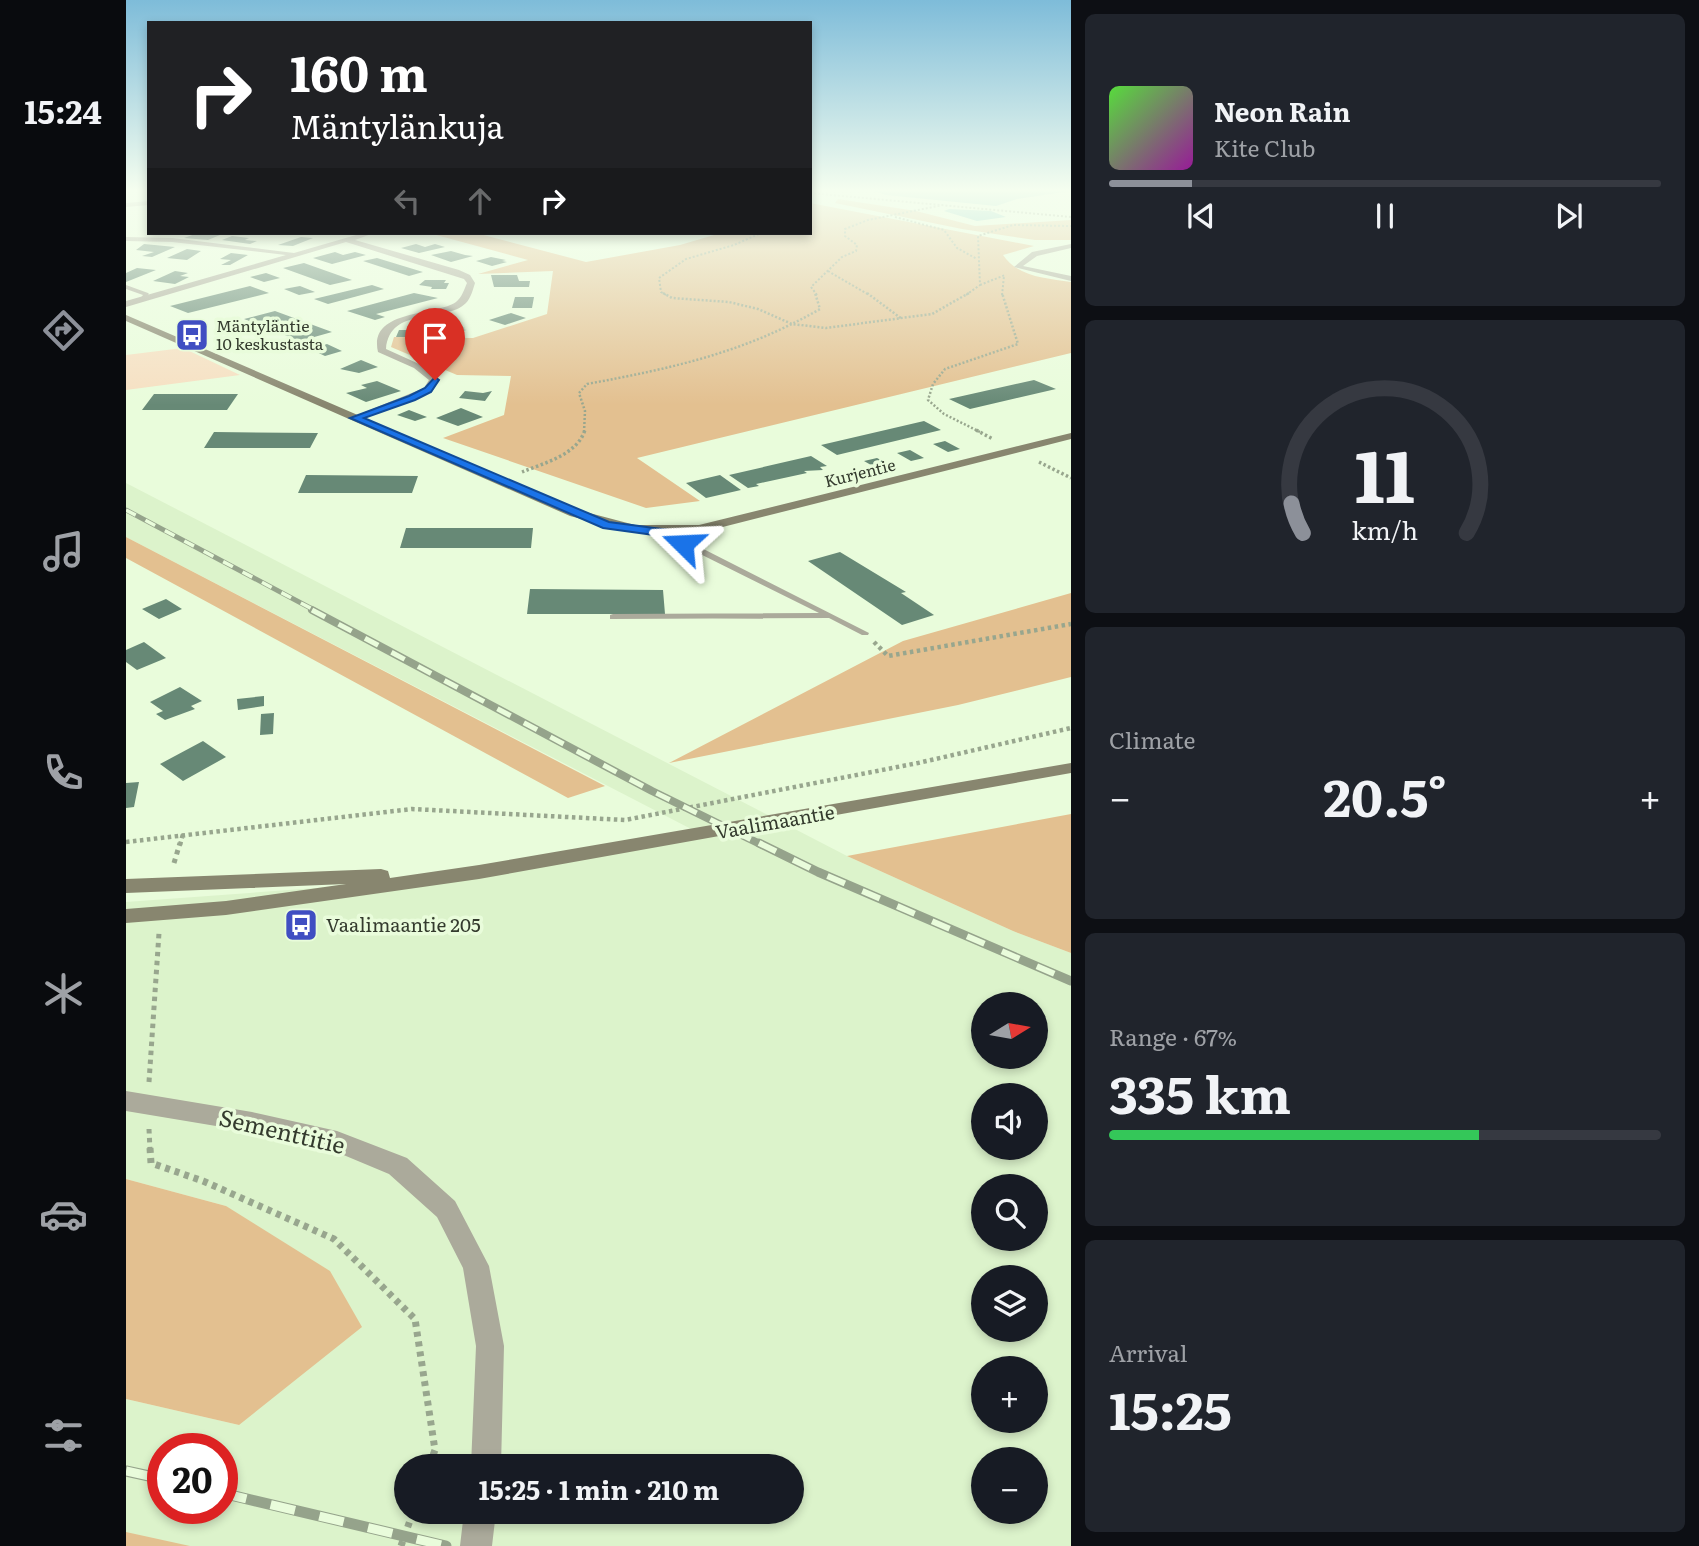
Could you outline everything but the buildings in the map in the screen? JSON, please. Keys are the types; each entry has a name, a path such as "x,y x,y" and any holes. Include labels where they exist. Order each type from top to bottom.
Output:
{"street":[{"path":"126,304 275,261"},
{"path":"355,418 428,390 435,380 430,373 381,350 380,340 384,331 397,322 456,306 464,300 471,282 467,277 419,261"},
{"path":"1021,261 1018,267 1071,279"},
{"name":"Kurjentie","path":"126,318 607,525 660,533 699,530 1071,436"},
{"name":"Vaalimaantie","path":"126,916 226,908 479,872 1071,768"},
{"name":"Vaalimaantie","path":"126,887 479,872"},
{"name":"Sementtitie","path":"137,1103 252,1122 337,1141 398,1166 446,1209 476,1266 490,1346 486,1454"},
{"path":"476,1546 479,1524"}],"lane":[{"path":"126,287 144,292 146,294 141,300"},
{"path":"660,533 865,633"},
{"path":"613,617 831,617"}],"path":[{"path":"684,261 659,278 661,292 672,298 729,302 758,309 792,324 839,327 932,314 952,305 980,285 1004,276 1018,267"},
{"path":"530,479 517,473 569,452 587,432 589,415 579,393 587,384 680,367 774,335 820,309 819,298 811,287 838,261"},
{"path":"978,261 982,273 980,285"},
{"path":"828,270 853,282 903,320"},
{"path":"1004,276 1002,295 1018,344 945,369 933,384 928,400 944,414 1071,478"},
{"path":"865,633 888,656 1071,624"},
{"path":"126,842 412,810 625,820 918,763 1071,728"},
{"path":"167,885 183,834"},
{"path":"160,913 137,1103 151,1163 202,1181 334,1239 415,1318 434,1454"},
{"path":"401,1546 409,1524"}],"shaded area":[{"path":"524,261 1008,261 1016,268 1042,278 1071,282 1071,353 637,458 700,501 646,508 443,438 504,415 511,376 457,375 391,347 394,337 473,338 547,314 553,271 478,274"},
{"path":"183,348 240,375 126,390 126,355"},
{"path":"126,483 847,856 1013,931 1071,953 1071,1546 126,1546 126,1399 239,1425 226,1206 126,1179 126,902 357,885 695,831 126,537"},
{"path":"126,537 605,786 568,798 126,558"},
{"path":"1071,593 1071,677 958,705 669,763 903,641"},
{"path":"1071,814 1071,953 1013,931 847,856"},
{"path":"126,1179 226,1206 330,1271 362,1327 239,1425 126,1399"},
{"path":"126,1532 190,1546 126,1546"}],"railway":[{"path":"126,510 316,611"},
{"path":"312,610 652,791 762,845"},
{"path":"759,843 818,872 1071,981"},
{"path":"126,1471 147,1476"},
{"path":"238,1497 446,1546"}],"place":[{"name":"Mäntyläntie 10 keskustasta","path":"192,335"},
{"name":"Vaalimaantie 205","path":"301,925"}],"route":[{"path":"435,380 428,390 412,398 355,418 574,513 607,525 664,533 683,544"}]}
